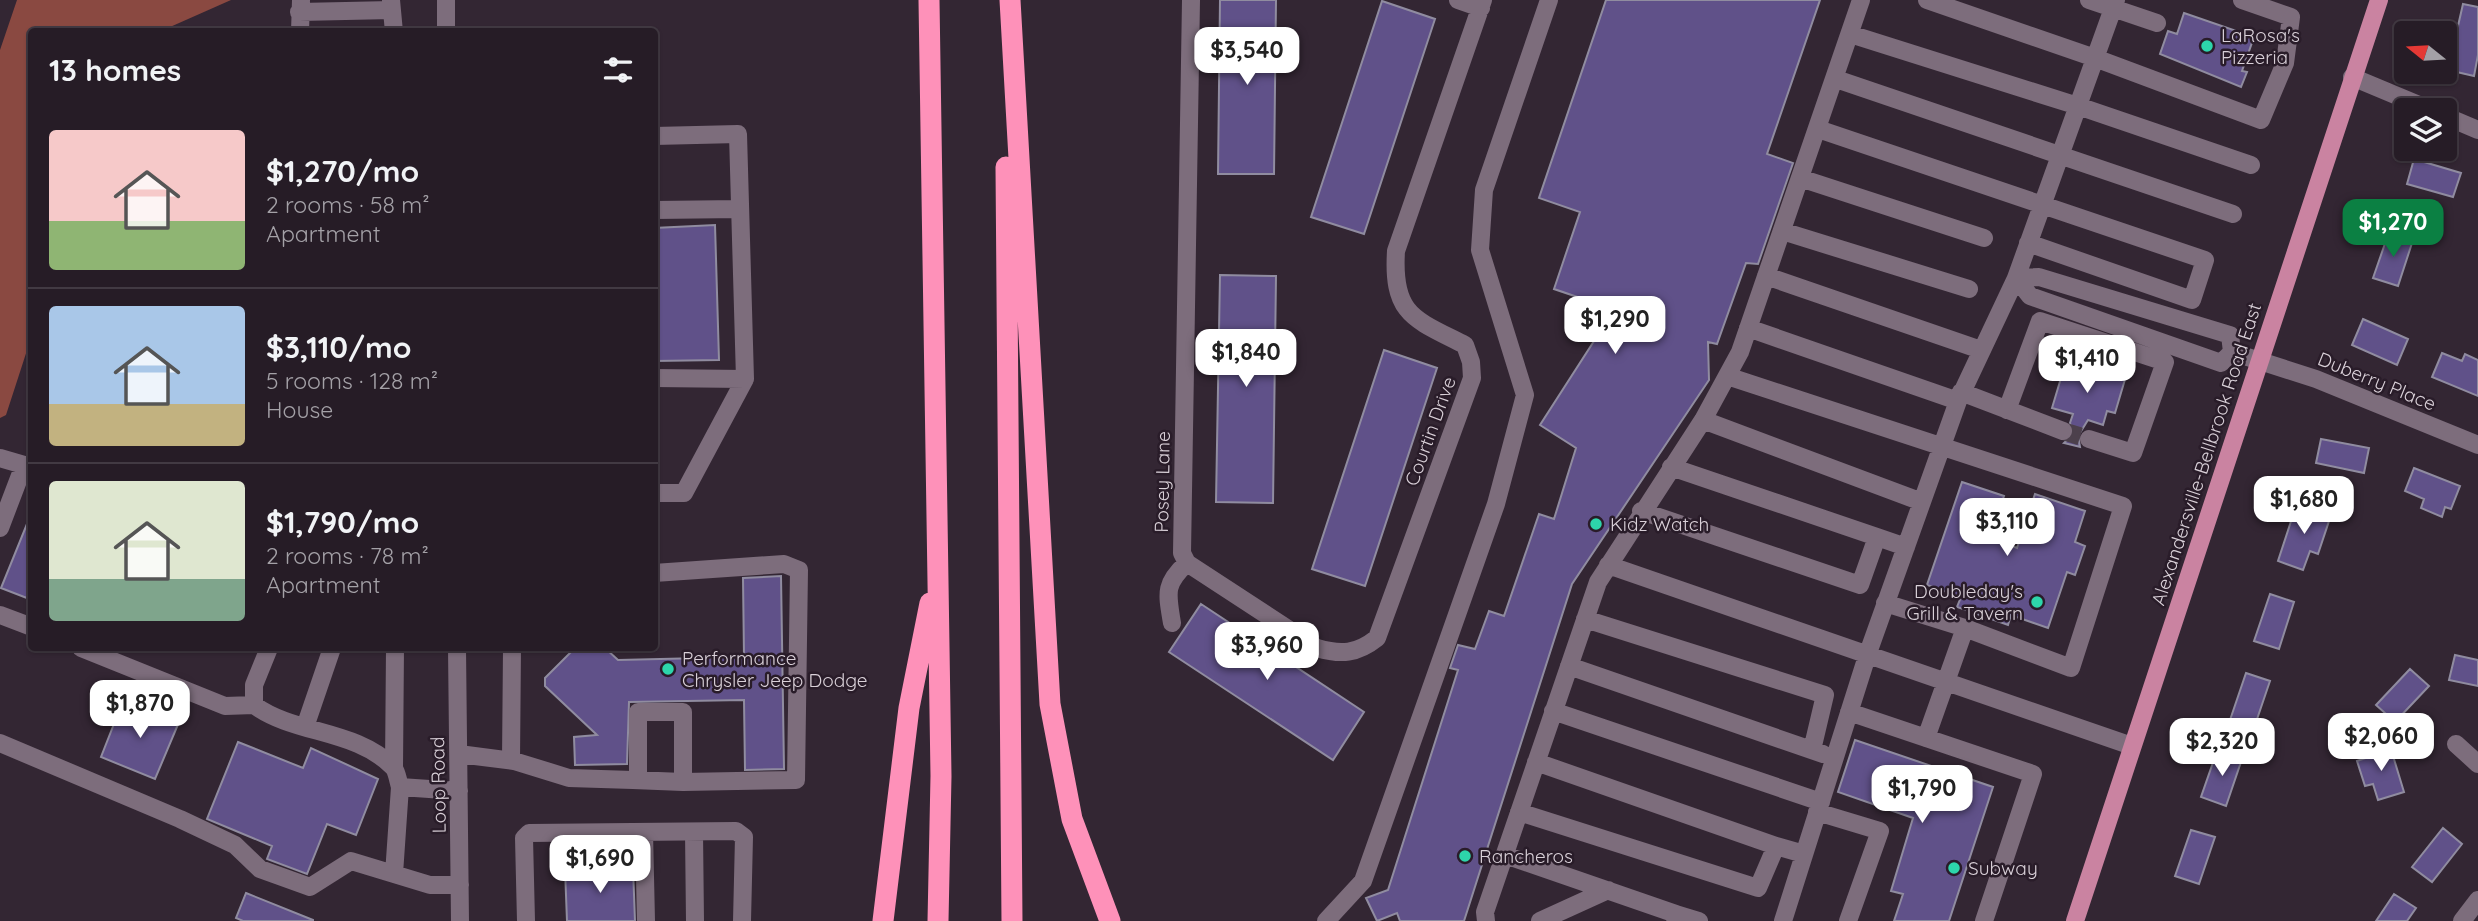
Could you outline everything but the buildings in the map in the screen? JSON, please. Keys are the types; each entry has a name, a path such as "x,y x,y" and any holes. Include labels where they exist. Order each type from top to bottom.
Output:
{"highway":[{"path":"929,0 939,564 941,776 938,921"},
{"path":"1007,0 1012,921"},
{"path":"1007,0 1051,704 1072,819 1110,921"},
{"path":"883,921 909,708 939,564"}],"main road":[{"name":"Alexandersville-Bellbrook Road East","path":"2075,921 2379,0"}],"street":[{"path":"446,0 446,28"},
{"name":"Posey Lane","path":"1187,563 1182,553 1191,0"},
{"path":"1458,0 1482,4"},
{"path":"1326,921 1363,881 1496,504 1525,395 1480,250 1484,190 1549,0"},
{"path":"1486,921 1485,912 1598,582 1641,511 1703,420 1727,376 1748,328 1861,0"},
{"path":"1927,0 2095,58 2261,120 2285,63 2291,17 2242,0"},
{"path":"2089,0 2115,4 2157,23"},
{"name":"Courtin Drive","path":"1187,563 1317,648 1334,653 1351,653 1365,648 1377,638 1472,378 1465,345 1416,320 1403,305 1394,277 1396,251 1482,4"},
{"path":"1783,921 1868,653 1941,447 1960,397 2016,278 2115,4"},
{"path":"300,28 300,6 391,5 394,28"},
{"path":"1850,34 2078,106 2251,165"},
{"path":"2352,77 2402,98"},
{"path":"1836,79 2233,214"},
{"path":"2457,121 2478,130"},
{"path":"1818,129 2205,260 2192,300 2028,243"},
{"path":"658,135 738,134 745,379 684,492 658,493"},
{"path":"1800,178 1984,238"},
{"path":"658,210 740,209"},
{"path":"1782,231 1969,289"},
{"path":"1766,276 1981,350"},
{"path":"2039,277 2230,335 2232,352 2221,363 2030,296 2016,278 2039,277"},
{"path":"2007,410 2040,321 2165,362 2133,453 2089,439"},
{"path":"1748,328 2007,410 2063,431"},
{"name":"Duberry Place","path":"2232,352 2259,358 2478,445"},
{"path":"1727,376 2123,506 2071,668 1965,628 1885,603"},
{"path":"658,378 745,379"},
{"path":"1703,420 1922,502"},
{"path":"0,458 24,465 0,528"},
{"path":"1671,467 1906,547"},
{"path":"1641,511 1860,585 1877,537"},
{"path":"1172,622 1167,594 1172,577 1187,563"},
{"path":"459,754 510,760 569,778 683,782 796,780 799,570 784,564 658,573"},
{"path":"1608,565 1868,653 2132,747"},
{"path":"0,615 28,626"},
{"path":"1585,618 1825,695 1812,750"},
{"path":"1926,738 1965,628"},
{"path":"88,651 225,706 254,705 270,716 355,742 394,768"},
{"path":"254,705 254,685 268,651"},
{"path":"305,727 330,651"},
{"path":"394,874 400,787 394,768 395,651"},
{"name":"Loop Road","path":"457,651 460,921"},
{"path":"510,760 512,651"},
{"path":"1569,666 1835,757"},
{"path":"1553,710 1880,831 1848,921"},
{"path":"633,780 638,774 638,712 682,712 683,782"},
{"path":"1849,712 2033,774 1984,921"},
{"path":"0,743 180,819 235,845 260,869 310,887 351,861 430,885 460,885"},
{"path":"2456,744 2478,764"},
{"path":"1536,762 1804,854"},
{"path":"400,787 460,791"},
{"path":"1519,812 1758,888 1776,846"},
{"path":"526,921 524,838 529,833 737,831 744,837 742,921"},
{"path":"644,832 646,921"},
{"path":"694,832 695,921"},
{"path":"1505,855 1608,890 1676,917 1699,921"},
{"path":"1540,921 1608,890"},
{"path":"2462,921 2478,900"}],"shaded area":[{"path":"17,0 231,0 168,28 28,28 28,347 6,415 0,418 0,50"}],"tunnel":[{"path":"2063,431 2089,439"}],"place":[{"name":"LaRosa's Pizzeria","path":"2207,46"},
{"name":"Kidz Watch","path":"1596,524"},
{"name":"Doubleday's Grill & Tavern","path":"2037,602"},
{"name":"Performance Chrysler Jeep Dodge","path":"668,669"},
{"name":"Rancheros","path":"1465,856"},
{"name":"Subway","path":"1954,868"}]}
